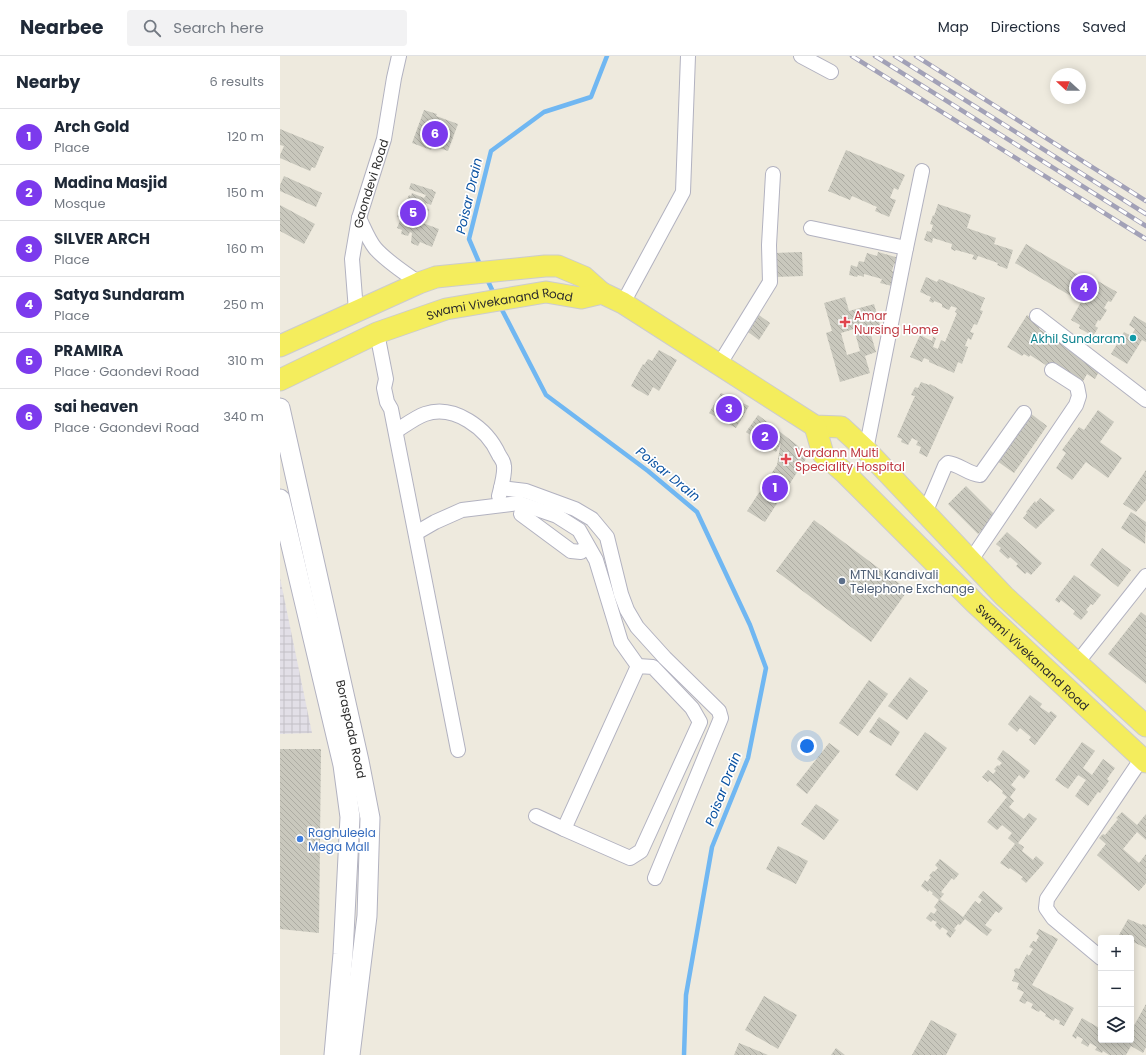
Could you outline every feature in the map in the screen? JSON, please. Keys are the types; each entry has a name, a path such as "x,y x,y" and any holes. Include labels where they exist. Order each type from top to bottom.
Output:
{"main road":[{"path":"280,346 428,280 545,266 558,266 584,276 602,293 623,303 815,426"},
{"name":"Swami Vivekanand Road","path":"280,380 377,333 446,309 546,292 581,298 602,293"},
{"name":"Boraspada Road","path":"280,408 359,761 370,818 366,916 350,1055"},
{"name":"Swami Vivekanand Road","path":"1144,760 975,603 845,473 823,454 815,426 840,427 866,450 1004,596 1146,726"},
{"name":"Boraspada Road","path":"280,499 343,765 350,817 343,954 334,1055"}],"street":[{"name":"Gaondevi Road","path":"356,311 352,259 359,218 384,139 399,56"},
{"path":"623,303 683,192 688,56"},
{"path":"801,56 831,72"},
{"path":"866,450 922,171"},
{"path":"720,365 770,282 769,245 773,174"},
{"path":"359,218 368,237 376,249 395,265 428,280"},
{"path":"811,228 906,248"},
{"path":"1037,316 1146,400"},
{"path":"377,333 386,380 384,388 396,431 458,750"},
{"path":"970,560 1076,405 1079,396 1077,386 1052,370"},
{"path":"396,431 424,414 436,413 452,413 466,419 482,430 496,449 504,466 498,506"},
{"path":"925,513 945,466 948,463 952,463 975,475 980,475 1024,413"},
{"path":"501,488 532,493 575,509 592,519 607,537 621,594 627,610 637,627 665,658 719,711 721,718 655,878"},
{"path":"416,533 435,522 462,510 520,503 557,516 579,530 596,560 622,642 638,666"},
{"path":"521,514 571,551 581,552 587,545"},
{"path":"1078,663 1146,576"},
{"path":"536,816 630,858 641,852 700,722 692,708 653,667 638,666"},
{"path":"564,829 638,666"},
{"path":"1098,956 1053,918 1046,908 1048,899 1144,760"}],"shaded area":[{"path":"280,578 312,733 280,734"}],"building":[{"path":"424,110 437,114 436,116 458,124 448,151 433,146 431,150 412,143"},
{"path":"280,129 324,147 315,168 312,167 310,171 280,158 284,146 280,145"},
{"path":"846,150 905,175 898,190 894,188 890,198 896,200 889,217 875,211 877,207 852,196 850,200 828,191"},
{"path":"284,176 322,193 316,207 280,191 280,185"},
{"path":"411,183 436,192 431,205 426,203 425,208 429,209 425,221 421,219 420,222 439,229 432,247 420,242 418,246 411,243 412,233 410,232 408,236 401,234 402,230 397,228 401,218 397,217 409,195 411,196 412,193 424,198 426,195 409,189"},
{"path":"938,204 971,215 967,228 996,238 994,244 1013,250 1007,269 997,265 998,263 978,256 976,260 972,259 974,255 951,249 952,244 933,238 932,243 924,240 927,231 931,232 933,225 930,224"},
{"path":"280,205 315,224 304,244 280,231"},
{"path":"1026,244 1094,284 1096,280 1117,292 1111,302 1108,301 1104,308 1107,310 1100,321 1098,320 1095,326 1098,328 1093,336 1079,328 1080,325 1071,320 1081,302 1015,263"},
{"path":"802,252 803,276 775,277 774,253"},
{"path":"878,252 899,258 898,265 894,264 892,271 895,272 892,286 880,283 882,279 864,274 864,277 849,275 851,265 857,267 859,261 864,262 867,253 877,256"},
{"path":"926,277 937,282 939,279 985,298 980,310 983,311 977,325 974,324 970,332 974,333 971,340 968,338 965,346 968,347 962,364 958,362 954,373 929,362 929,360 924,358 922,362 910,357 920,335 932,341 933,337 936,338 933,347 938,349 941,340 945,342 957,313 955,312 957,308 951,306 949,310 942,307 942,304 929,301 931,297 920,292"},
{"path":"845,297 849,311 874,304 880,325 869,328 876,352 865,356 870,373 840,382 826,333 832,331 824,303","holes":["854,329 860,351 847,355 841,333"]},
{"path":"759,315 770,323 759,340 748,332"},
{"path":"1027,315 1041,324 1039,329 1101,368 1095,379 1087,374 1082,383 1074,383 1030,355 1029,357 1024,354 1022,356 1007,347"},
{"name":"Akhil Sundaram","path":"1134,316 1146,323 1146,342 1142,340 1127,364 1111,354 1124,332 1131,336 1135,329 1129,325"},
{"path":"659,350 677,360 659,391 653,387 648,396 631,386 643,364 644,365 648,359 652,361"},
{"path":"921,382 930,384 954,397 927,457 919,453 921,447 916,445 918,441 912,438 908,445 901,442 902,439 897,437 915,396 911,395 915,387 918,388"},
{"path":"721,393 749,406 736,428 709,413"},
{"path":"1098,410 1114,422 1100,442 1122,458 1108,478 1086,462 1072,480 1056,468 1066,453 1062,450 1079,427 1084,430"},
{"path":"1030,413 1047,426 1014,473 997,461"},
{"path":"758,415 797,445 807,457 765,522 747,511 777,465 781,442 776,452 746,432"},
{"path":"1146,470 1146,500 1136,512 1123,504"},
{"path":"966,486 996,516 978,534 948,504"},
{"path":"1040,498 1055,510 1036,529 1023,518 1035,501 1036,503"},
{"path":"1131,512 1146,522 1145,544 1121,528"},
{"name":"MTNL Kandivali Telephone Exchange","path":"814,520 908,590 871,642 776,571"},
{"path":"1007,532 1042,563 1031,575 1027,572 1025,574 1016,566 1018,564 1010,557 1008,559 999,551 1001,548 996,544"},
{"path":"1102,548 1131,570 1118,587 1090,565"},
{"path":"1074,575 1101,595 1093,605 1091,604 1086,610 1088,612 1081,620 1073,614 1075,611 1061,600 1059,603 1055,600"},
{"path":"1141,612 1146,616 1146,684 1108,654"},
{"path":"910,677 928,691 907,720 888,706"},
{"path":"869,680 888,694 858,736 839,723"},
{"path":"1030,695 1042,704 1040,707 1049,713 1051,711 1057,716 1035,745 1029,740 1031,737 1020,728 1017,732 1008,724"},
{"path":"879,717 900,732 891,746 869,732"},
{"path":"925,732 947,748 917,791 895,775"},
{"path":"1082,742 1095,751 1083,768 1092,775 1103,759 1115,768 1107,779 1109,781 1100,793 1098,792 1088,806 1075,796 1086,780 1078,775 1068,789 1055,780"},
{"path":"829,743 840,751 807,794 796,785"},
{"name":"Raghuleela Mega Mall","path":"280,749 321,749 319,933 280,929"},
{"path":"1003,750 1030,771 1024,779 1019,775 1011,785 1016,789 1010,797 1014,801 1009,807 1024,819 1029,813 1037,819 1018,843 1024,847 1022,851 1033,860 1036,856 1044,863 1026,883 1021,879 1023,877 1000,863 1015,844 1008,838 1012,833 1002,825 997,830 987,822 1007,797 1002,793 1003,791 990,780 988,782 982,777 988,770 993,774 996,771 994,769 1002,763 997,759"},
{"path":"816,804 839,820 824,840 801,824"},
{"path":"1122,812 1137,825 1146,814 1146,840 1137,832 1123,849 1139,863 1146,854 1146,883 1139,891 1097,855 1106,844 1099,838 1103,834 1105,835 1118,819 1116,818"},
{"path":"778,846 808,861 796,884 766,869"},
{"path":"940,859 959,874 954,880 952,878 941,892 944,894 940,899 963,917 975,901 979,904 982,900 978,897 983,891 1003,908 999,913 996,911 985,925 992,930 987,936 965,919 954,929 956,930 950,938 946,934 948,931 942,927 940,930 935,925 937,922 933,920 931,922 926,918 931,912 934,914 937,910 934,907 939,900 932,894 933,893 929,890 928,892 921,886 925,880 927,882 931,877 929,876 938,868 935,865"},
{"path":"1128,919 1142,925 1146,925 1146,948 1134,942 1134,935 1119,935"},
{"path":"1039,929 1058,939 1032,985 1074,1008 1064,1026 1059,1024 1060,1021 1055,1018 1054,1021 1045,1016 1046,1014 1040,1010 1039,1012 1031,1008 1033,1004 1027,1001 1025,1004 1019,1001 1024,992 1017,989 1019,983 1012,981 1015,974 1014,970 1016,968 1019,969 1027,954 1029,956 1033,949 1029,947 1033,941 1036,942 1039,936 1036,934"},
{"path":"764,996 797,1015 778,1049 745,1030"},
{"path":"1146,1004 1146,1047 1143,1053 1131,1046 1126,1055 1109,1055 1103,1051 1102,1053 1095,1050 1097,1047 1090,1043 1088,1047 1081,1043 1083,1039 1077,1036 1076,1039 1072,1036 1082,1018 1098,1027 1098,1043 1134,1043 1134,1026"},
{"path":"931,1020 957,1034 946,1055 912,1055"},
{"path":"739,1043 768,1055 734,1055"},
{"path":"836,1048 845,1055 831,1055"}],"waterway":[{"name":"Poisar Drain","path":"481,267 469,239 491,151 544,112 591,97 607,56"},
{"name":"Poisar Drain","path":"486,277 495,296"},
{"name":"Poisar Drain","path":"500,306 546,395 648,471 697,512 750,625 766,668 748,758 712,847 686,995 684,1055"}],"railway":[{"path":"852,56 1146,239"},
{"path":"875,56 1146,226"},
{"path":"895,56 1146,214"},
{"path":"916,56 1146,201"}],"place":[{"name":"sai heaven","path":"435,134"},
{"name":"PRAMIRA","path":"413,213"},
{"name":"Satya Sundaram","path":"1084,288"},
{"name":"Amar Nursing Home","path":"845,322"},
{"name":"Akhil Sundaram","path":"1133,338"},
{"name":"SILVER ARCH","path":"729,409"},
{"name":"Madina Masjid","path":"765,437"},
{"name":"Vardann Multi Speciality Hospital","path":"786,459"},
{"name":"Arch Gold","path":"775,488"},
{"name":"MTNL Kandivali Telephone Exchange","path":"842,581"},
{"name":"Raghuleela Mega Mall","path":"300,839"}]}
